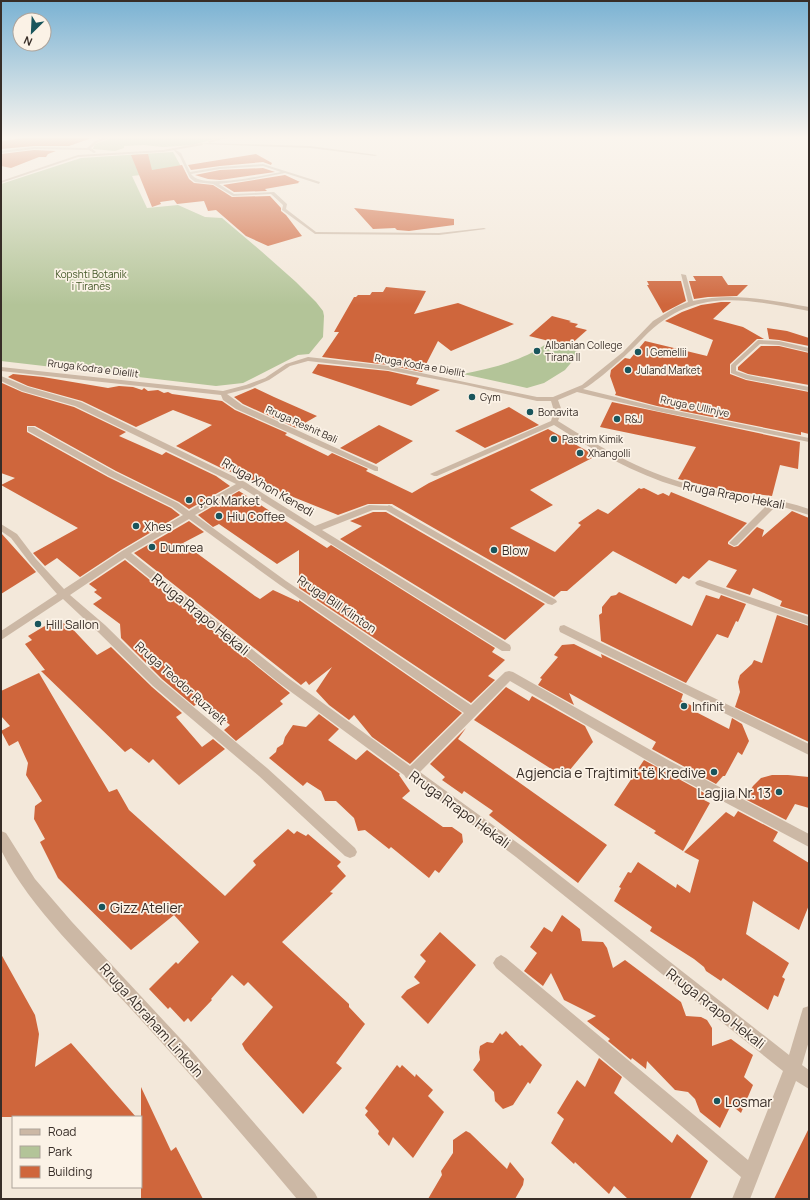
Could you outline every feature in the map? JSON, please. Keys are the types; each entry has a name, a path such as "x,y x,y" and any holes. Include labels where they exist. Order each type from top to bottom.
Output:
{"street":[{"path":"229,193 233,196 259,193"},
{"path":"272,193 275,194 285,205 284,209 315,233 439,234 484,229"},
{"path":"683,276 691,303"},
{"name":"Rruga Kodra e Diellit","path":"1,369 223,393 248,388 267,379 288,365 308,359 388,368 537,399 554,399 578,390 601,374 625,353 655,322 678,308 691,303 708,299 730,298 772,302 809,309"},
{"path":"809,350 779,343 758,342 733,366 733,372 746,377 809,389"},
{"name":"Rruga Xhon Kenedi","path":"1,378 25,389 78,404 242,484 506,648"},
{"name":"Rruga e Ullinjve","path":"578,390 657,409 809,440"},
{"name":"Rruga Reshit Bali","path":"223,393 226,398 238,407 375,469"},
{"path":"434,474 554,422 558,411 554,399"},
{"name":"Rruga Rrapo Hekali","path":"554,422 608,455 637,470 676,484 775,502 794,506 809,512"},
{"name":"Rruga Bill Klinton","path":"31,429 112,474 175,505 283,583 472,712"},
{"path":"1,636 126,553 242,484"},
{"path":"734,543 775,502"},
{"path":"315,530 372,507 389,508 552,602"},
{"name":"Rruga Teodor Ruzvelt","path":"1,527 14,536 63,594 101,628 157,683 263,772 350,852"},
{"name":"Rruga Rrapo Hekali","path":"126,553 283,680 410,774 521,852 673,974 794,1067 809,1081"},
{"path":"700,583 809,621"},
{"path":"564,629 809,750"},
{"path":"410,774 509,675 666,765 809,841"},
{"name":"Rruga Abraham Linkoln","path":"1,837 12,859 56,914 185,1054 309,1199"},
{"path":"501,963 751,1174"},
{"path":"741,1199 794,1067 809,1014"}],"green space":[{"name":"Kopshti Botanik i Tiranës","path":"1,193 140,193 147,208 178,205 205,217 222,218 296,282 316,302 323,311 324,316 323,337 309,354 298,355 243,383 216,386 1,361"},
{"path":"546,344 580,352 565,370 544,383 527,388 463,374 517,359"}],"building":[{"path":"146,193 226,193 232,197 270,196 302,236 268,246 246,236 216,210 208,211 204,201 177,204 174,200 160,202 161,204 152,207"},
{"path":"354,208 454,219 454,225 409,231 397,230 395,228 373,229"},
{"path":"693,276 722,276 728,285 748,285 737,296 694,299 689,281 696,281"},
{"path":"647,281 681,281 686,301 663,313 647,285 649,285"},
{"path":"386,287 426,291 414,314 458,303 514,324 451,351 438,341 422,372 388,365 322,357 339,332 334,332 354,297 358,295 370,295 372,292 383,292"},
{"path":"731,302 713,319 743,327 764,339 757,339 730,364 730,374 746,380 809,392 809,434 801,432 801,435 657,406 615,395 616,393 610,376 611,370 625,358 630,359 645,341 707,356 713,340 665,321 682,312 701,305"},
{"path":"552,316 571,321 569,322 578,324 575,327 587,330 569,346 529,336"},
{"path":"767,328 787,331 809,338 809,346 769,339"},
{"path":"761,346 779,346 809,353 809,385 748,374 738,370 738,367"},
{"path":"318,364 388,371 419,378 416,384 440,390 411,406 312,373"},
{"path":"13,374 43,377 108,388 119,386 133,387 142,390 144,388 148,391 158,390 164,393 168,392 172,394 222,401 235,410 287,433 285,435 328,456 332,453 368,469 366,471 412,493 429,483 548,429 596,456 530,490 553,505 510,528 555,552 581,525 578,523 598,509 608,514 639,488 644,488 658,495 663,493 669,496 671,492 747,523 728,542 728,544 734,547 738,546 757,527 764,530 762,537 792,511 809,518 809,615 780,606 782,601 753,588 750,595 726,587 737,570 709,560 689,579 683,576 676,584 613,551 567,591 561,591 554,597 392,504 368,504 338,515 221,468 176,446 212,425 173,410 136,427 82,401 28,386 8,377"},
{"path":"2,383 22,392 74,407 126,432 119,436 162,455 166,452 216,476 230,486 189,509 179,502 116,471 35,426 27,426 27,432 108,477 171,508 180,515 121,550 80,577 57,558 45,566 33,553 78,528 1,485 15,478 1,473"},
{"path":"255,388 317,416 296,428 243,404 234,397"},
{"path":"612,402 800,442 798,469 780,465 772,496 728,491 678,479 696,447 600,427"},
{"path":"509,407 539,425 485,448 455,431"},
{"path":"379,425 413,441 376,464 340,448"},
{"path":"239,491 327,548 331,545 495,648 492,652 505,660 488,676 495,680 471,703 299,588 299,550 277,564 219,524 213,527 198,515"},
{"path":"373,512 386,512 545,604 505,640 340,539 362,526 350,521"},
{"path":"189,521 204,532 183,543 255,596 260,599 273,590 299,602 299,600 462,713 410,764 372,737 354,715 349,720 329,705 316,691 332,667 309,685 306,681 301,685 134,553"},
{"path":"1,533 36,572 1,594"},
{"path":"125,560 290,693 280,701 283,704 236,741 224,730 230,725 201,701 194,706 162,679 121,638 120,624 93,604 102,598 94,592 97,590 89,584"},
{"path":"619,592 692,626 706,595 719,599 721,595 746,604 738,622 736,621 728,638 717,634 686,683 601,641 599,615 602,613 602,607 611,596 616,595"},
{"path":"777,615 809,626 809,742 735,707 740,692 738,682 740,675 752,664 754,660 762,663"},
{"path":"66,622 97,655 111,647 152,687 182,713 176,717 202,747 213,739 225,749 179,785 153,759 149,763 131,748 125,752 41,671 45,670 25,644 32,640 28,636 43,627 52,623 56,627"},
{"path":"574,644 602,658 601,654 683,694 681,700 696,708 694,711 729,729 732,718 742,724 749,741 742,755 738,752 725,776 723,776 716,784 652,749 656,742 569,693 574,705 538,685 542,679 540,678 558,657 554,655 562,645"},
{"path":"39,673 109,792 117,789 129,810 225,896 256,865 253,861 288,829 294,834 297,831 306,836 308,834 341,862 337,866 346,876 330,892 333,893 282,942 349,1004 349,1007 365,1024 336,1063 342,1068 303,1114 245,1050 242,1044 273,1007 248,982 244,986 232,975 211,999 212,1000 191,1022 188,1018 184,1022 170,1007 168,1009 149,989 176,962 178,964 199,942 174,915 131,950 58,878 40,842 45,839 34,819 35,806 42,801 26,775 28,763 18,741 9,746 1,731 10,726 1,716 1,691"},
{"path":"506,687 529,701 532,696 585,726 593,742 564,777 474,720"},
{"path":"319,714 339,729 328,740 356,760 367,750 400,774 399,775 410,791 402,798 443,827 452,827 462,834 463,842 439,873 435,870 429,878 391,847 389,849 365,830 358,831 354,818 336,801 325,801 321,791 307,782 303,786 269,758 276,752 277,748 283,744 285,737 293,725 306,727"},
{"path":"466,728 458,739 607,845 578,883 489,815 493,811 464,791 462,794 442,780 445,777 430,764"},
{"path":"644,760 708,795 704,800 710,803 683,851 654,833 656,831 614,805"},
{"name":"Lagjia Nr. 13","path":"772,775 809,777 809,808 795,804 786,820 745,799 753,786 761,778"},
{"path":"738,811 778,832 773,841 809,863 809,905 799,930 753,901 746,934 789,963 782,977 785,979 778,997 774,995 768,1010 723,978 721,981 706,971 704,967 694,959 650,931 652,927 614,901 621,888 619,887 628,872 631,873 638,862 676,888 677,884 690,893 699,860 684,852 726,812 734,817"},
{"path":"562,915 580,929 582,941 603,942 607,948 613,968 625,960 681,1002 686,1016 701,1017 707,1020 712,1028 712,1046 731,1039 753,1055 744,1077 753,1085 741,1113 731,1105 720,1128 700,1112 695,1099 688,1092 675,1090 647,1061 646,1069 632,1058 631,1060 608,1041 610,1039 587,1021 596,1016 564,1000 551,973 543,986 524,971 537,953 530,947 544,927 552,932"},
{"path":"440,932 476,965 428,1024 401,997 407,990 420,983 414,977 426,961 420,955"},
{"path":"1,954 35,1015 39,1034 35,1067 71,1043 135,1116 1,1117"},
{"path":"506,1031 520,1046 522,1045 542,1065 530,1084 528,1082 513,1105 503,1109 495,1101 494,1092 473,1070 480,1060 480,1046 487,1042 493,1043 500,1033 502,1035"},
{"path":"599,1058 622,1077 614,1093 672,1143 677,1134 708,1161 690,1199 628,1199 614,1186 609,1194 575,1162 574,1164 551,1143 564,1119 557,1113 577,1080 585,1087"},
{"path":"397,1065 400,1068 402,1065 415,1077 416,1074 433,1090 428,1096 444,1112 413,1158 393,1137 389,1146 378,1134 379,1131 365,1115 368,1111 365,1108"},
{"path":"141,1087 171,1151 176,1147 203,1199 141,1199"},
{"path":"809,1128 809,1199 774,1199"},
{"path":"466,1131 470,1133 507,1169 510,1162 524,1179 523,1185 515,1199 428,1199 442,1175 441,1171 453,1153 453,1140"}],"place":[{"name":"Albanian College Tirana II","path":"537,351"},
{"name":"I Gemellii","path":"638,352"},
{"name":"Juland Market","path":"628,370"},
{"name":"Gym","path":"472,397"},
{"name":"Bonavita","path":"530,412"},
{"name":"R&J","path":"617,419"},
{"name":"Pastrim Kimik","path":"554,439"},
{"name":"Xhangolli","path":"580,453"},
{"name":"Çok Market","path":"189,500"},
{"name":"Hiu Coffee","path":"219,516"},
{"name":"Xhes","path":"136,526"},
{"name":"Dumrea","path":"152,547"},
{"name":"Blow","path":"494,550"},
{"name":"Hill Sallon","path":"38,624"},
{"name":"Infinit","path":"684,706"},
{"name":"Agjencia e Trajtimit të Kredive","path":"714,772"},
{"name":"Lagjia Nr. 13","path":"779,792"},
{"name":"Gizz Atelier","path":"102,907"},
{"name":"Losmar","path":"717,1101"}]}
